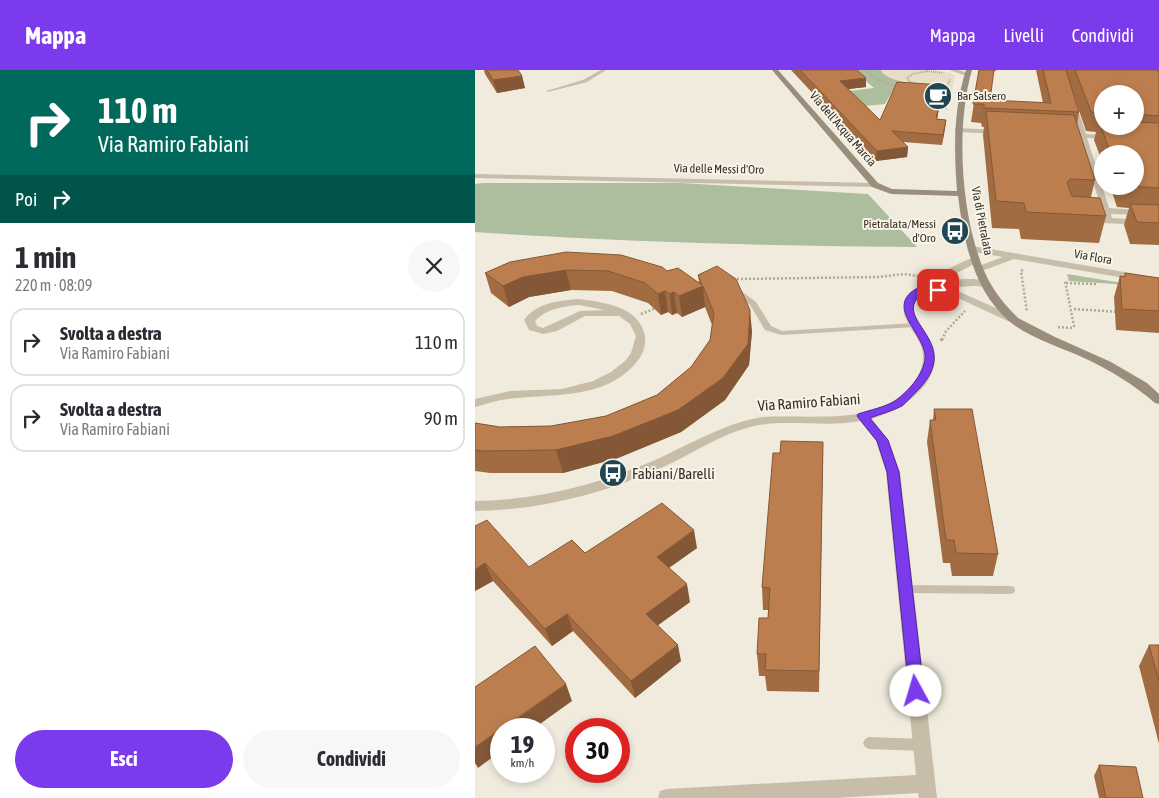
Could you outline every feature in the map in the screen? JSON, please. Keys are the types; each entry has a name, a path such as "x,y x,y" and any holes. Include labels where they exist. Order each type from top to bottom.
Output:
{"street":[{"name":"Via dell'Acqua Marcia","path":"775,70 875,185"},
{"path":"952,70 968,72"},
{"name":"Via di Pietralata","path":"968,72 958,130 961,190 972,249 986,284 1002,309 1014,320 1113,366 1134,379 1159,400"},
{"path":"1070,95 1109,221"},
{"path":"958,130 1004,132"},
{"path":"1053,134 1121,137"},
{"name":"Via delle Messi d'Oro","path":"475,176 875,185 891,191 961,190"},
{"path":"1067,209 1106,211 1149,213 1153,223 1070,219 1067,209"},
{"name":"Via Flora","path":"972,249 1159,281"},
{"name":"Via Flora","path":"977,264 1023,258"},
{"name":"Via Ramiro Fabiani","path":"475,506 531,503 562,497 656,464 742,425 762,421 835,420 862,416 898,403 914,389 929,364 930,354 909,312 908,305 924,282 977,264"},
{"path":"924,282 986,284"},
{"path":"924,282 951,291 1014,320"},
{"path":"951,291 968,290 986,284"},
{"path":"475,403 504,396 580,391 608,379 628,364 640,346 641,331 638,325 626,315 593,304 565,303 539,311 530,318 529,322 533,328 548,330 585,312 626,315"},
{"path":"667,798 927,791 893,472 889,455 882,440 862,416"}],"lane":[{"path":"548,91 585,81 604,70"},
{"path":"734,289 753,304 765,325 781,333 915,325"},
{"path":"905,589 1010,590"},
{"path":"869,743 922,744"}],"path":[{"path":"867,70 874,78 903,88"},
{"path":"924,70 935,73"},
{"path":"921,84 910,82 907,78 913,74 928,71"},
{"path":"934,88 947,87 951,80"},
{"path":"944,87 947,94 947,109"},
{"path":"1026,268 1021,271 1027,313"},
{"path":"733,279 879,277 904,274 924,282"},
{"path":"1055,327 1072,328 1073,326 1064,277"},
{"path":"940,345 945,331 971,305"},
{"path":"626,315 657,307"},
{"path":"1074,309 1121,312"}],"green space":[{"path":"853,70 881,70 888,77 910,84 920,91 893,90 885,104 865,106 849,91 874,88"},
{"path":"681,183 868,194 917,247 696,243 475,232 475,184"},
{"path":"1067,274 1147,287 1147,290 1115,284 1069,281"}],"shaded area":[{"path":"881,70 936,70 955,75 951,93 920,91 913,84 896,80 883,74"}],"building":[{"path":"487,70 518,70 522,76 493,80"},
{"path":"800,70 857,70 866,78 840,81 880,120 897,82 943,85 936,119 946,120 943,135 892,131 908,147 877,151"},
{"path":"979,70 994,70 990,100 1051,103 1043,70 1066,70 1079,112 984,108 984,104 973,104"},
{"path":"1075,70 1157,70 1159,72 1159,116 1144,115 1144,85 1094,85 1094,112 1091,112"},
{"path":"986,111 1074,115 1094,180 1070,179 1067,183 1072,196 1100,198 1106,216 1026,212 1024,203 996,201"},
{"path":"1144,122 1159,123 1159,189 1144,187 1144,145 1108,145 1104,135 1144,135"},
{"path":"1130,204 1159,205 1159,223 1137,222"},
{"path":"566,252 621,255 662,267 667,271 678,268 702,285 698,275 717,266 736,279 750,310 748,344 723,378 678,410 613,436 556,450 475,450 475,423 500,427 551,426 606,416 657,395 691,367 710,340 714,313 703,286 679,296 674,292 670,294 665,291 658,294 645,283 608,271 566,270 523,277 503,286 485,273 510,262"},
{"path":"1125,273 1159,278 1159,311 1122,309 1120,276 1125,277"},
{"path":"934,409 972,409 998,554 956,553 954,540 946,540 930,420 936,420"},
{"path":"781,441 823,442 819,671 765,670 766,654 757,654 759,618 768,618 770,588 762,587 773,453 780,453"},
{"path":"662,503 694,530 657,557 687,584 646,614 678,645 631,681 567,614 545,629 485,563 475,570 475,526 487,520 529,567 572,540 585,553"},
{"path":"1149,645 1159,645 1159,681"},
{"path":"535,646 566,684 517,718 490,718 490,737 475,747 475,687"},
{"path":"1099,765 1136,767 1143,798 1106,798"}],"place":[{"name":"Bar Salsero","path":"938,96"},
{"name":"Pietralata/Messi d'Oro","path":"955,231"},
{"name":"Fabiani/Barelli","path":"613,473"}],"route":[{"path":"916,691 893,472 889,455 882,440 862,416 887,409 898,403 908,396 920,382 929,364 930,354 910,316 908,305 913,296 920,290 925,288 938,290"}]}
